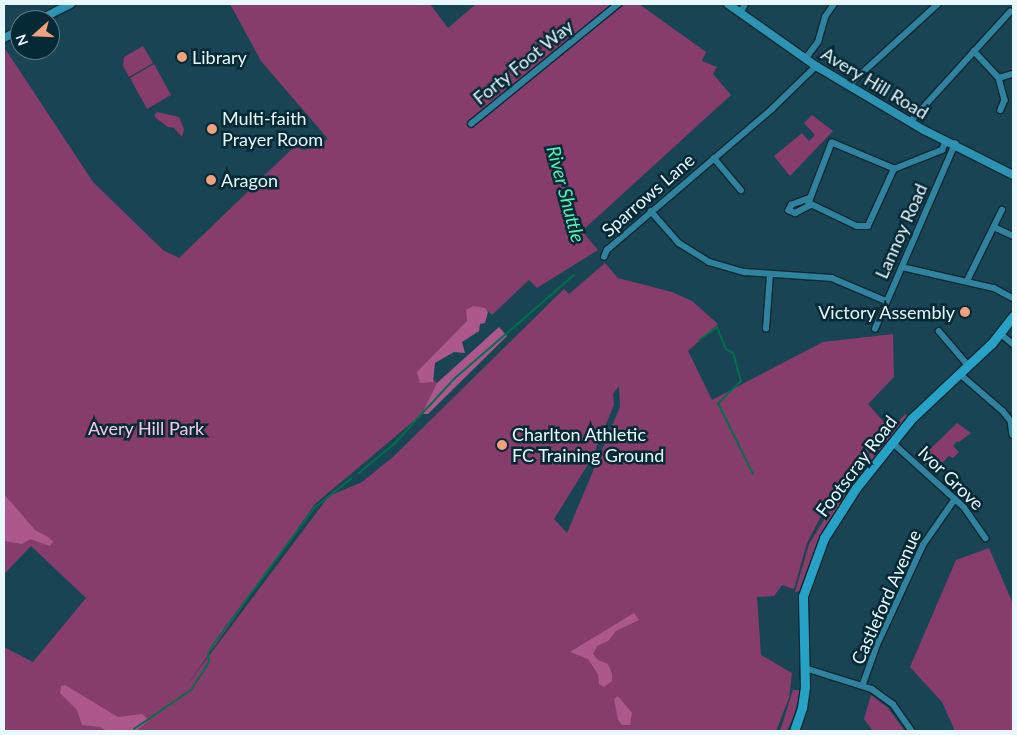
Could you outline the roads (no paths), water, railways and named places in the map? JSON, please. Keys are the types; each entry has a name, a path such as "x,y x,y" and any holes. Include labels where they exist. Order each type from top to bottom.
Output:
{"main road":[{"name":"Footscray Road","path":"794,731 802,708 805,668 803,596 813,562 837,515 892,442 930,400 1000,334 1013,316"}],"street":[{"path":"59,10 71,4"},
{"name":"Forty Foot Way","path":"471,124 618,4"},
{"name":"Avery Hill Road","path":"728,4 816,66 849,86 910,122 1013,175"},
{"path":"741,12 746,4"},
{"path":"806,58 818,42 825,17 834,4"},
{"path":"849,86 938,4"},
{"path":"910,122 1010,12"},
{"path":"974,51 999,78 1005,100 1000,110"},
{"name":"Sparrows Lane","path":"604,257 607,250 779,103 816,66"},
{"path":"999,78 1013,74"},
{"path":"894,169 832,143 809,202 860,227 868,226 894,169 942,150 946,141"},
{"name":"Lannoy Road","path":"875,329 955,144"},
{"name":"Sparrows Lane","path":"714,158 741,190"},
{"path":"967,282 1002,210"},
{"path":"651,211 679,243 709,262 745,272 832,278 886,301"},
{"path":"994,227 1013,236"},
{"path":"902,267 1000,290 1013,298"},
{"path":"766,329 770,274"},
{"path":"939,331 968,365"},
{"path":"1000,334 1013,344"},
{"path":"960,373 1004,411 1010,422 1013,435"},
{"name":"Ivor Grove","path":"892,442 973,516 986,538"},
{"name":"Castleford Avenue","path":"863,684 877,645 923,545 955,499"},
{"path":"805,668 863,684 893,704 912,731"}],"waterway":[{"path":"359,473 394,444 455,378 574,275"},
{"name":"River Shuttle","path":"699,340 717,327 726,349 733,353 741,381 718,403 753,474"},
{"path":"134,729 191,690 209,662 208,654 215,642 314,508 352,478"}],"place":[{"name":"Library","path":"182,57"},
{"name":"Multi-faith Prayer Room","path":"212,129"},
{"name":"Aragon","path":"211,180"},
{"name":"Victory Assembly","path":"965,312"},
{"name":"Charlton Athletic FC Training Ground","path":"502,445"}],"park label":[{"name":"Avery Hill Park","path":"146,428"}]}
